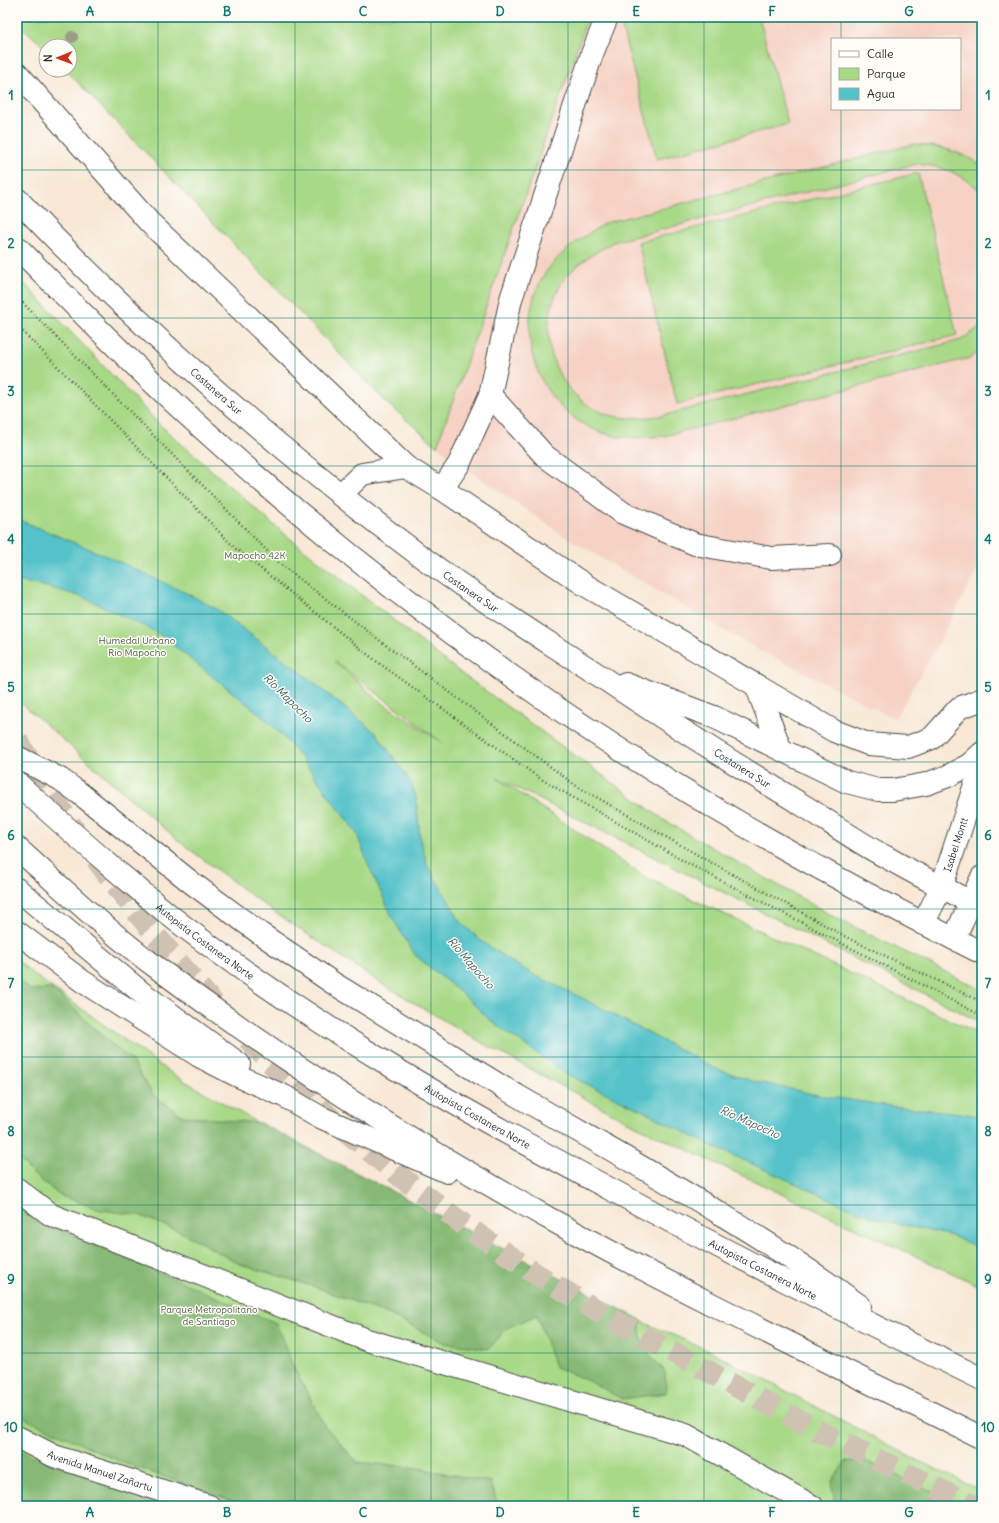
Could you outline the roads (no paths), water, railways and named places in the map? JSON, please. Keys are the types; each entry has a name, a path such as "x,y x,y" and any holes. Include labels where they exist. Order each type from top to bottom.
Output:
{"main road":[{"path":"442,489 459,464 490,395 511,299 592,54 607,17"},
{"path":"17,73 150,222 406,467 442,489 585,585 834,731 868,744 908,747 932,738 959,708 982,700"},
{"name":"Costanera Sur","path":"17,199 123,306 191,370 267,436 340,495 422,557 480,598 731,762 884,856 976,905"},
{"path":"17,248 121,353 194,421 338,545 428,616 520,683 602,738 692,795 784,850 923,924 982,953"},
{"path":"490,395 545,456 623,513 695,544 771,558 830,555"},
{"path":"340,495 362,474 406,467"},
{"path":"592,672 714,717 847,782 878,790 892,790 926,784 948,776 968,765 982,753"},
{"path":"756,685 780,748"},
{"path":"17,757 53,776 78,792 209,896 288,953 333,983 504,1088 696,1200 761,1240 842,1293 914,1346"},
{"name":"Isabel Montt","path":"923,924 942,886 982,763"},
{"name":"Autopista Costanera Norte","path":"17,783 79,839 180,924 244,970 341,1036 462,1108 556,1160 762,1269 982,1379"},
{"path":"17,848 94,917 159,970 261,1041 375,1116 550,1219 678,1287 982,1438"},
{"path":"954,939 976,905 982,877"},
{"path":"17,889 142,993 284,1096 320,1117 550,1219"},
{"path":"17,932 82,981 199,1056 238,1076 284,1096"},
{"path":"17,1189 51,1215 367,1340 686,1435 812,1506"},
{"name":"Avenida Manuel Zañartu","path":"17,1437 54,1456 209,1506"}],"water":[{"name":"Río Mapocho","path":"17,519 109,557 215,608 298,670 377,734 410,781 416,796 420,838 428,867 461,922 480,940 510,961 536,976 584,999 714,1068 752,1081 818,1095 890,1106 961,1113 982,1117 982,1249 952,1236 880,1220 712,1146 568,1075 492,1022 467,998 415,955 394,921 368,864 357,834 302,759 282,735 256,711 158,633 83,597 48,587 17,581"}],"tunnel":[{"path":"17,740 75,831"},
{"path":"96,859 183,969 214,1004"},
{"path":"248,1039 275,1067 336,1123 401,1177 467,1227 536,1274 608,1317 816,1430 974,1506"}],"park label":[{"name":"Mapocho 42K","path":"255,555"},
{"name":"Humedal Urbano Río Mapocho","path":"137,646"},
{"name":"Parque Metropolitano de Santiago","path":"209,1314"}]}
